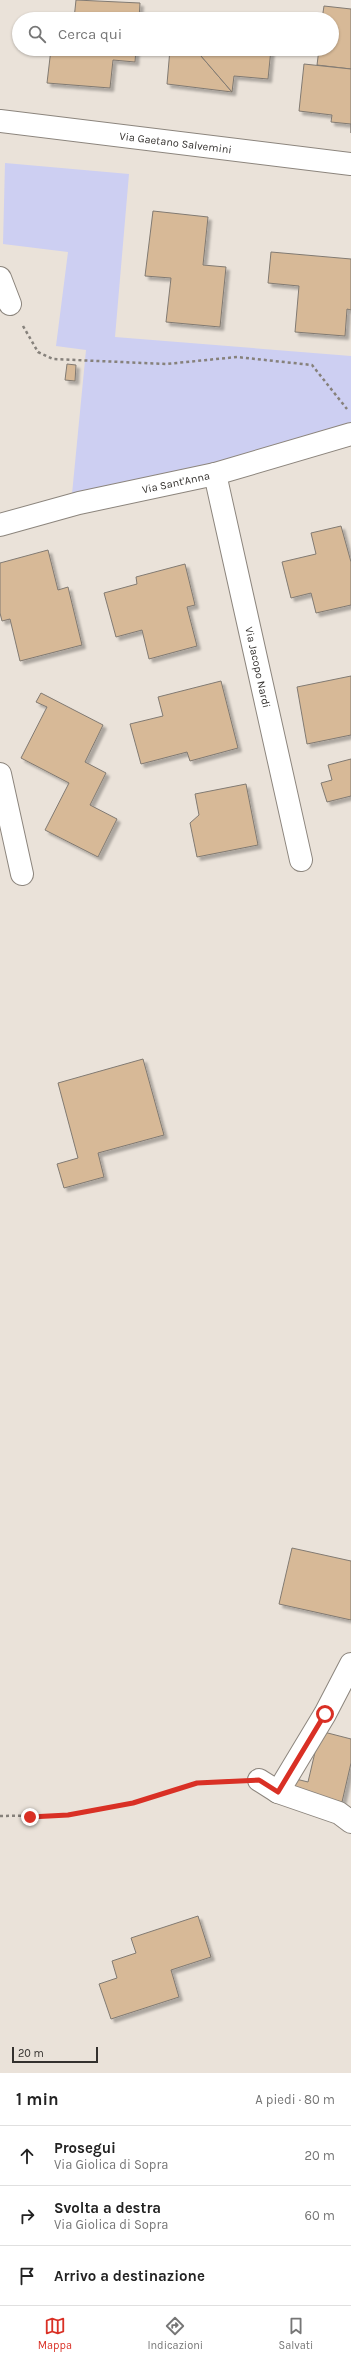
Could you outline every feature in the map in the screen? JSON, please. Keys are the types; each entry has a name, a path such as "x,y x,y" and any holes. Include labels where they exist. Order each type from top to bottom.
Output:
{"street":[{"name":"Via Gaetano Salvemini","path":"0,121 351,164"},
{"path":"0,278 10,304"},
{"name":"Via Sant'Anna","path":"0,525 79,503 216,474 351,434"},
{"name":"Via Jacopo Nardi","path":"216,474 301,860"},
{"path":"0,774 22,874"},
{"path":"278,1792 325,1714 351,1664"},
{"path":"259,1780 278,1792 339,1813 351,1822"}],"path":[{"path":"10,304 38,352 53,359 166,364 237,357 312,365 347,409"},
{"path":"0,1816 68,1815 133,1803 197,1783 259,1780"}],"shaded area":[{"path":"5,163 129,174 115,337 351,356 351,427 215,466 72,494 86,350 56,346 68,252 3,244"}],"building":[{"path":"76,0 140,3 139,12 75,12"},
{"path":"324,6 351,9 351,69 317,65 318,56 339,56 339,12 323,12"},
{"path":"50,56 135,56 135,62 113,60 110,88 47,83"},
{"path":"169,56 201,56 232,92 167,84"},
{"path":"201,56 270,56 268,79 234,76 232,92"},
{"path":"304,64 351,69 351,124 331,122 332,115 299,111"},
{"path":"153,211 208,217 203,265 226,267 220,327 166,322 171,278 145,276"},
{"path":"271,252 351,259 351,310 347,309 345,336 295,332 299,286 268,283"},
{"path":"67,364 76,365 75,381 65,380"},
{"path":"341,526 351,562 351,605 316,613 311,593 291,598 282,562 316,554 311,533"},
{"path":"48,550 58,590 68,587 82,645 20,661 10,619 2,621 0,613 0,563"},
{"path":"185,564 195,605 187,607 197,646 149,659 142,630 116,637 104,593 137,584 136,577"},
{"path":"351,676 351,735 307,744 297,687"},
{"path":"221,681 238,748 190,761 187,752 141,764 130,724 163,716 158,697"},
{"path":"41,693 103,725 85,762 106,773 90,805 117,819 98,857 45,830 69,783 21,758 47,707 36,702"},
{"path":"351,759 351,796 327,802 321,783 332,780 328,765"},
{"path":"246,784 258,845 197,857 190,823 199,815 195,794"},
{"path":"143,1059 164,1135 98,1153 104,1177 64,1188 57,1164 78,1158 58,1083"},
{"path":"292,1548 351,1561 351,1620 279,1604"},
{"path":"320,1731 351,1739 351,1763 342,1802 292,1790 296,1779 308,1782"},
{"path":"198,1916 211,1957 171,1970 179,1997 111,2019 99,1984 117,1978 112,1961 136,1953 131,1938"}],"route":[{"path":"30,1817 68,1815 133,1803 197,1783 259,1780 278,1792 325,1714"}]}
